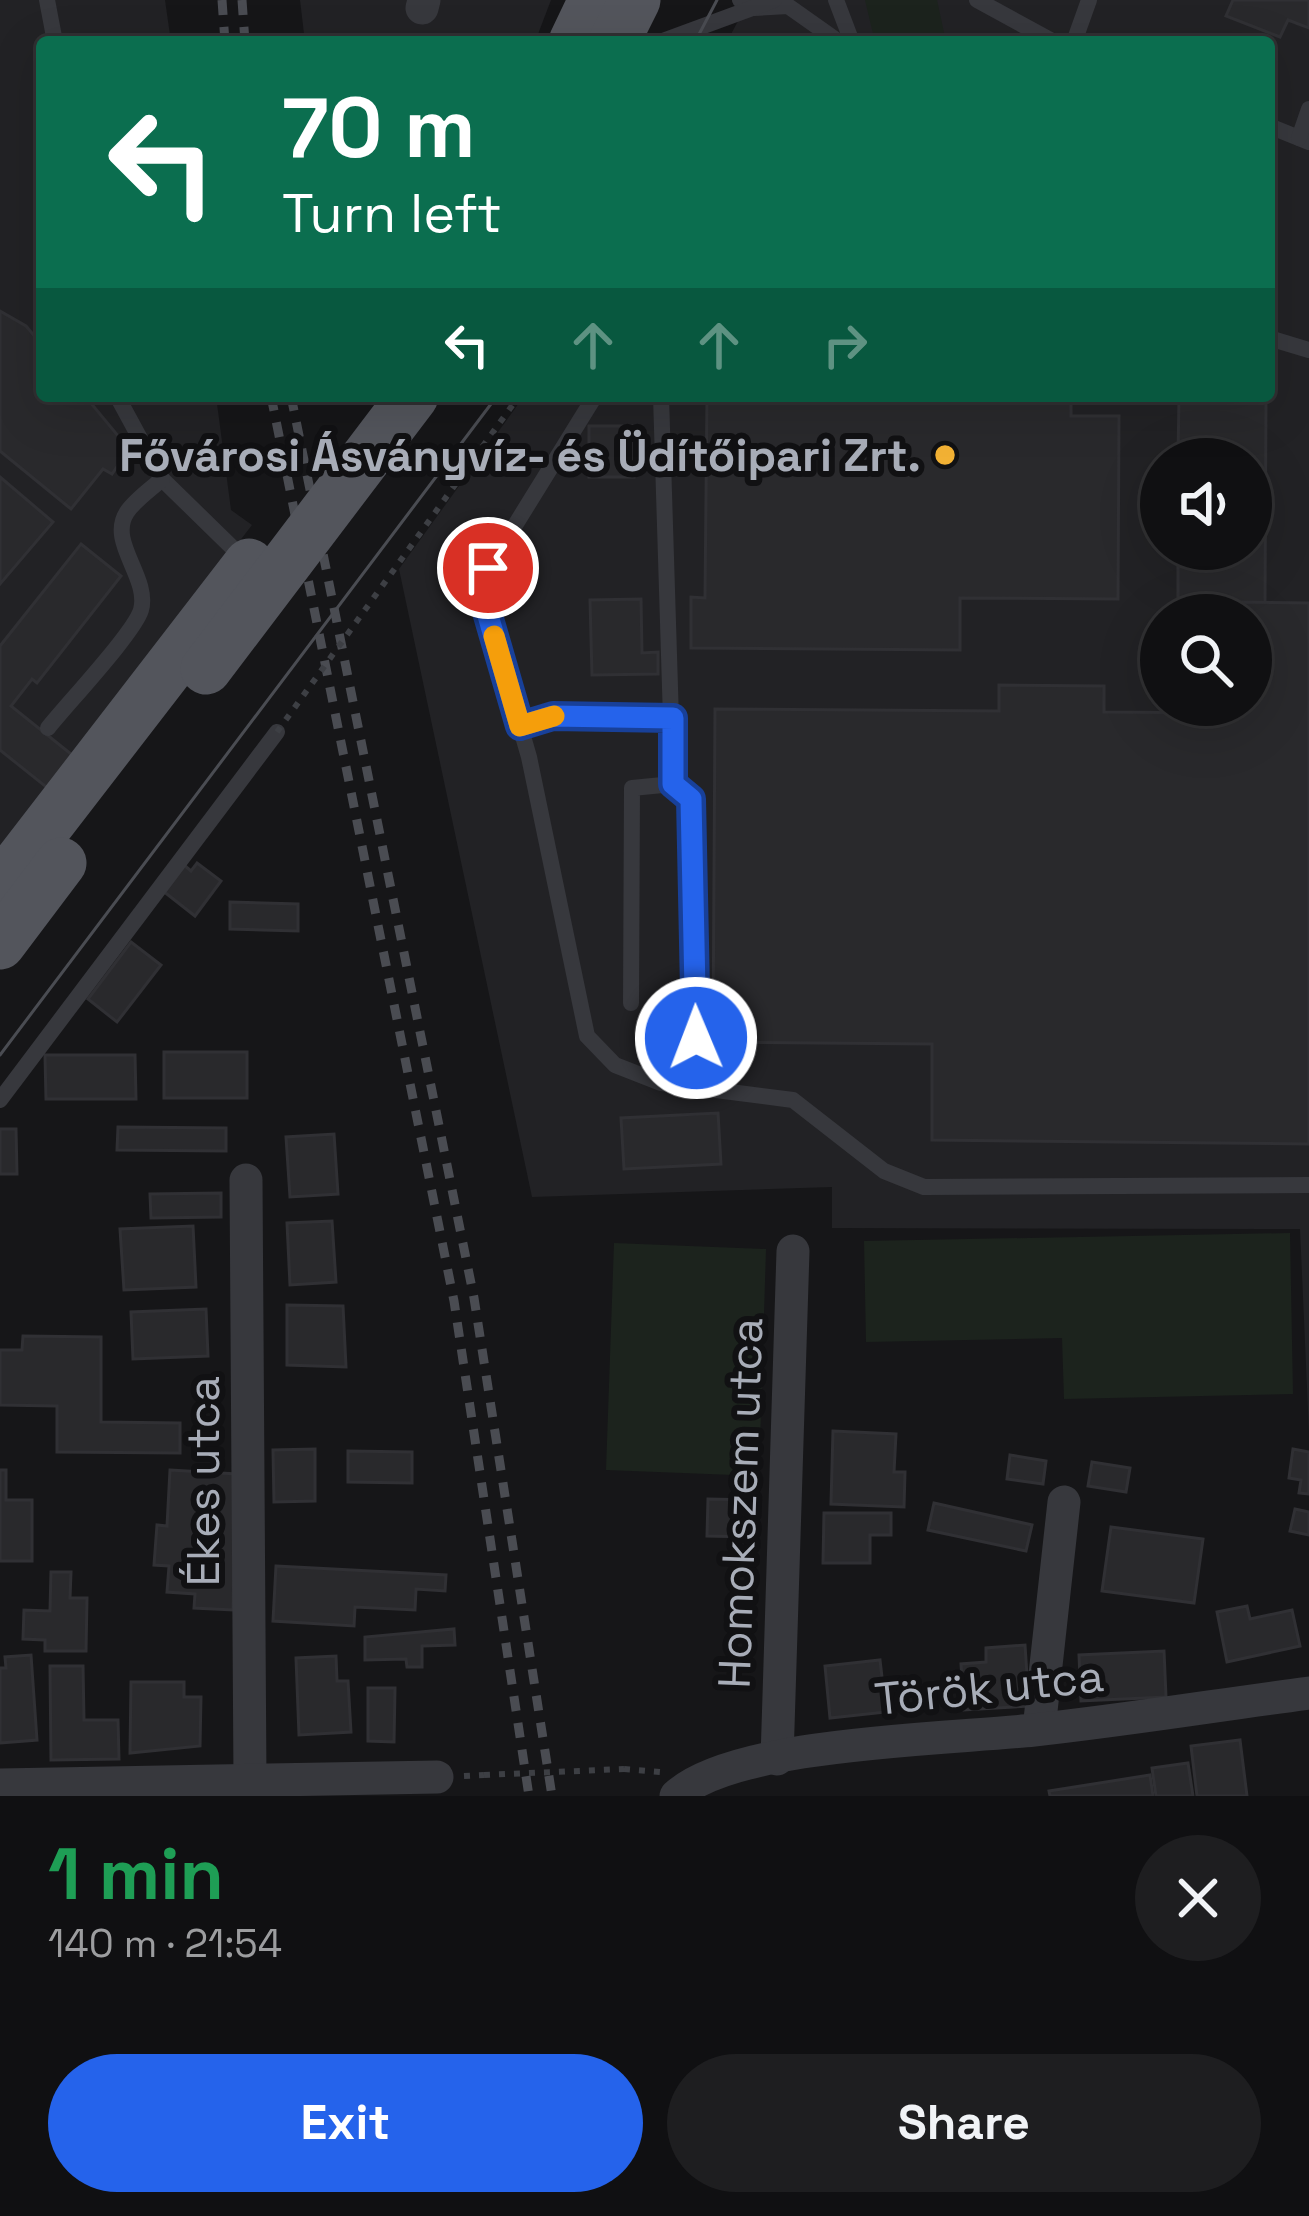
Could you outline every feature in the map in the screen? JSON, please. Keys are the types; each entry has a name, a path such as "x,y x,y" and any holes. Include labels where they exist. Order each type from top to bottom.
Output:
{"main road":[{"path":"597,20 634,0"},
{"path":"0,944 261,572 372,402"},
{"path":"261,572 408,402"},
{"path":"0,887 195,660"}],"street":[{"name":"Ékes utca","path":"246,1180 266,1787"},
{"name":"Homokszem utca","path":"777,1759 793,1251"},
{"path":"1039,1729 1064,1502"},
{"name":"Török utca","path":"680,1792 711,1772 777,1759 1309,1693"},
{"path":"0,1785 97,1791 415,1785"}],"lane":[{"path":"47,0 54,36"},
{"path":"674,36 747,4 774,0"},
{"path":"836,0 850,36"},
{"path":"977,0 1043,36"},
{"path":"1076,36 1089,0"},
{"path":"747,4 788,6 830,36"},
{"path":"1275,128 1304,140 1309,109"},
{"path":"1275,340 1309,350"},
{"path":"120,402 161,479 261,572"},
{"path":"591,402 488,568 485,605 520,726 587,1036 615,1065 661,1083 793,1100 884,1171 924,1187 1309,1185"},
{"path":"661,402 673,784"},
{"path":"48,728 140,613 142,582 129,560 122,528 126,513 161,479"},
{"path":"520,726 553,716 673,718"},
{"path":"0,1100 277,732"},
{"path":"631,1003 632,788 673,784 691,799 698,1086"}],"path":[{"path":"277,732 515,402"},
{"path":"484,1775 624,1769"}],"shaded area":[{"path":"0,0 165,0 170,36 36,36 36,402 217,402 231,510 252,525 0,851"},
{"path":"300,0 551,0 537,36 304,36"},
{"path":"749,0 1309,0 1309,1433 1300,1229 832,1228 832,1187 532,1197 399,569 520,402 1275,402 1275,36 730,36"},
{"path":"865,0 937,0 945,36 874,36"},
{"path":"1290,1233 1293,1394 1064,1399 1062,1338 866,1342 864,1241"},
{"path":"614,1243 766,1249 759,1476 606,1470"}],"building":[{"path":"1233,0 1309,0 1309,28 1288,20 1280,37 1226,16"},
{"path":"0,311 36,338 36,402 90,402 129,449 112,474 103,469 71,509 0,451"},
{"path":"707,402 1071,402 1071,416 1119,416 1118,599 960,598 960,650 691,648 691,597 705,598"},
{"path":"1179,402 1266,402 1266,438 1178,438"},
{"path":"589,426 634,426 634,477 589,477"},
{"path":"0,477 53,522 0,584"},
{"path":"81,544 121,576 37,683 32,679 11,706 76,758 50,790 0,750 0,646"},
{"path":"1178,570 1265,570 1265,594 1178,594"},
{"path":"641,599 642,653 658,652 658,674 592,675 590,600"},
{"path":"1272,602 1309,603 1309,1144 932,1140 932,1044 713,1042 715,709 999,711 999,685 1104,686 1104,712 1140,712 1140,726 1272,726"},
{"path":"197,863 221,881 195,916 163,891 184,865 191,871"},
{"path":"230,902 298,904 298,931 230,929"},
{"path":"131,942 161,965 117,1022 88,999"},
{"path":"164,1052 247,1052 247,1098 164,1098"},
{"path":"45,1055 135,1055 136,1099 46,1099"},
{"path":"718,1113 721,1164 624,1169 621,1118"},
{"path":"118,1127 226,1128 226,1151 117,1150"},
{"path":"0,1129 16,1129 17,1174 0,1174"},
{"path":"334,1134 338,1194 290,1197 286,1137"},
{"path":"221,1193 221,1217 151,1218 150,1194"},
{"path":"332,1221 336,1282 290,1285 287,1223"},
{"path":"193,1226 196,1287 124,1290 120,1229"},
{"path":"287,1305 343,1306 346,1367 287,1365"},
{"path":"206,1309 208,1356 133,1359 131,1312"},
{"path":"23,1336 101,1337 101,1422 180,1423 180,1453 57,1452 57,1406 0,1405 0,1350 22,1350"},
{"path":"833,1431 896,1434 894,1472 905,1472 904,1507 831,1504"},
{"path":"315,1449 315,1501 274,1502 273,1450"},
{"path":"1293,1449 1309,1452 1309,1494 1299,1493 1301,1480 1289,1478"},
{"path":"348,1451 412,1452 412,1483 348,1482"},
{"path":"1010,1455 1046,1461 1043,1484 1007,1479"},
{"path":"1092,1462 1130,1468 1126,1492 1088,1486"},
{"path":"0,1470 6,1470 6,1500 32,1500 32,1561 0,1561"},
{"path":"170,1470 236,1474 233,1610 194,1608 195,1594 167,1592 169,1566 154,1565 157,1525 167,1526"},
{"path":"708,1499 754,1500 753,1537 707,1536"},
{"path":"934,1503 1032,1525 1026,1551 928,1530"},
{"path":"1295,1509 1309,1512 1309,1535 1290,1531"},
{"path":"824,1513 891,1513 891,1535 870,1535 870,1563 823,1563"},
{"path":"1111,1527 1203,1539 1194,1603 1102,1591"},
{"path":"276,1566 446,1575 445,1591 416,1589 415,1610 355,1607 354,1626 273,1621"},
{"path":"51,1572 71,1572 70,1598 87,1598 86,1651 45,1651 45,1640 23,1639 24,1610 50,1611"},
{"path":"1247,1606 1250,1619 1292,1610 1300,1646 1227,1662 1217,1612"},
{"path":"454,1629 455,1645 422,1646 422,1667 407,1667 406,1659 365,1660 365,1637"},
{"path":"1025,1645 1029,1706 964,1710 961,1664 986,1662 986,1648"},
{"path":"1164,1651 1166,1697 1081,1701 1079,1655"},
{"path":"31,1655 37,1740 0,1743 0,1668 6,1668 5,1657"},
{"path":"336,1656 337,1681 348,1681 351,1732 299,1735 296,1658"},
{"path":"880,1660 886,1712 830,1718 825,1666"},
{"path":"50,1666 83,1666 84,1720 118,1720 119,1759 51,1760"},
{"path":"131,1682 184,1682 184,1697 201,1697 200,1746 130,1753"},
{"path":"368,1688 395,1688 394,1742 368,1741"},
{"path":"1240,1740 1247,1796 1197,1796 1191,1746"},
{"path":"1188,1763 1193,1796 1156,1796 1152,1768"},
{"path":"1150,1775 1153,1796 1050,1796 1049,1791"}],"tram line":[{"path":"698,36 717,0"},
{"path":"0,1055 492,402"}],"railway":[{"path":"222,0 225,36"},
{"path":"242,0 245,36"},
{"path":"272,402 454,1301 529,1796"},
{"path":"292,402 474,1298 552,1796"}],"slow traffic":[{"path":"494,636 520,726 554,716"}],"place":[{"name":"Fővárosi Ásványvíz- és Üdítőipari Zrt.","path":"945,455"}],"route":[{"path":"488,568 485,605 520,726 553,716 673,718 673,784 691,799 696,1038"}]}
